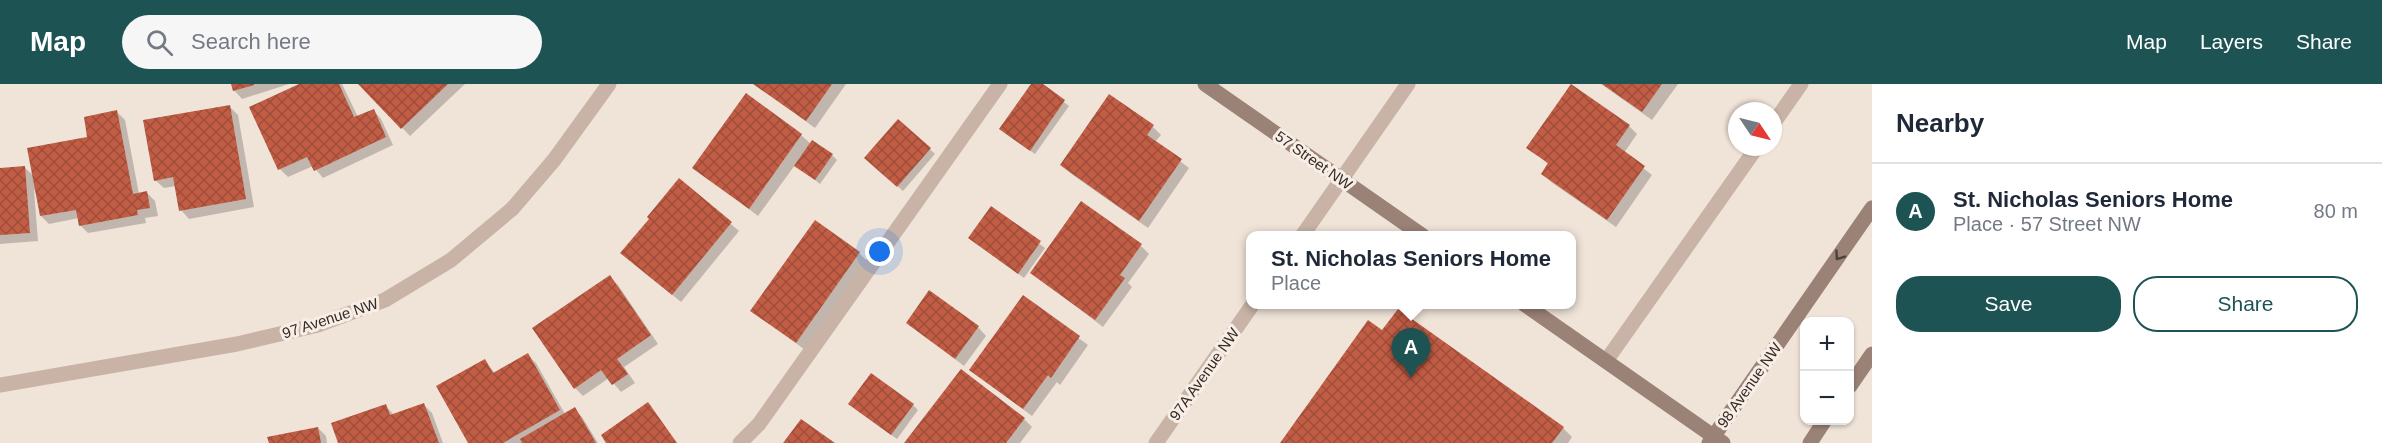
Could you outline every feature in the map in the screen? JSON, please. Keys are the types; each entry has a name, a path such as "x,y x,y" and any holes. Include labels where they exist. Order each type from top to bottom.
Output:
{"street":[{"name":"97 Avenue NW","path":"0,385 237,344 318,325 385,300 451,260 512,209 554,160 609,84"},
{"path":"740,443 759,424 1000,84"},
{"name":"57 Street NW","path":"1205,84 1416,231"},
{"path":"1305,231 1408,84"},
{"path":"1782,111 1801,84"},
{"path":"1606,361 1751,156"},
{"name":"98 Avenue NW","path":"1715,441 1872,208"},
{"name":"97A Avenue NW","path":"1156,443 1250,309"},
{"path":"1531,309 1715,441"},
{"path":"1854,380 1872,354"},
{"path":"1810,443 1822,425"}],"building":[{"path":"231,84 254,84 254,85 233,91"},
{"path":"299,84 339,84 354,117 374,109 386,137 314,171 307,157 278,170 249,107"},
{"path":"358,84 448,84 401,129"},
{"path":"753,84 832,84 806,121"},
{"path":"1031,84 1043,84 1065,100 1030,151 999,129"},
{"path":"1571,84 1630,125 1616,145 1645,166 1607,220 1541,174 1548,163 1526,148"},
{"path":"1602,84 1662,84 1642,112"},
{"path":"746,93 802,134 749,209 692,168"},
{"path":"1109,94 1154,125 1147,135 1182,159 1139,221 1060,165"},
{"path":"230,105 246,199 179,211 173,177 154,181 143,120"},
{"path":"117,110 133,194 147,191 150,208 137,210 138,215 79,226 76,210 40,216 27,148 87,137 84,117"},
{"path":"898,119 931,148 897,187 864,158"},
{"path":"812,140 833,154 815,180 794,166"},
{"path":"25,166 30,233 0,235 0,168"},
{"path":"679,178 732,222 672,295 620,253"},
{"path":"1081,201 1142,244 1120,275 1125,278 1095,320 1030,273"},
{"path":"991,206 1041,241 1018,274 968,238"},
{"path":"815,220 860,252 796,343 750,311"},
{"path":"610,275 651,335 617,359 628,374 612,385 601,370 574,389 532,328"},
{"path":"929,290 979,326 955,359 906,323"},
{"path":"1023,295 1080,336 1051,378 1048,375 1023,409 969,370"},
{"path":"1398,309 1564,427 1552,443 1280,443 1368,320 1382,330"},
{"path":"528,353 560,410 503,443 468,443 436,386 485,359 493,373"},
{"path":"961,369 1025,418 1006,443 904,443"},
{"path":"871,373 914,404 891,435 848,404"},
{"path":"648,402 677,443 606,443 601,435"},
{"path":"424,403 439,443 338,443 331,423 386,404 390,415"},
{"path":"575,407 596,443 522,443 520,439"},
{"path":"801,419 835,443 783,443"},
{"path":"318,427 321,443 269,443 267,437"}],"place":[{"name":"St. Nicholas Seniors Home","path":"1411,378"}]}
